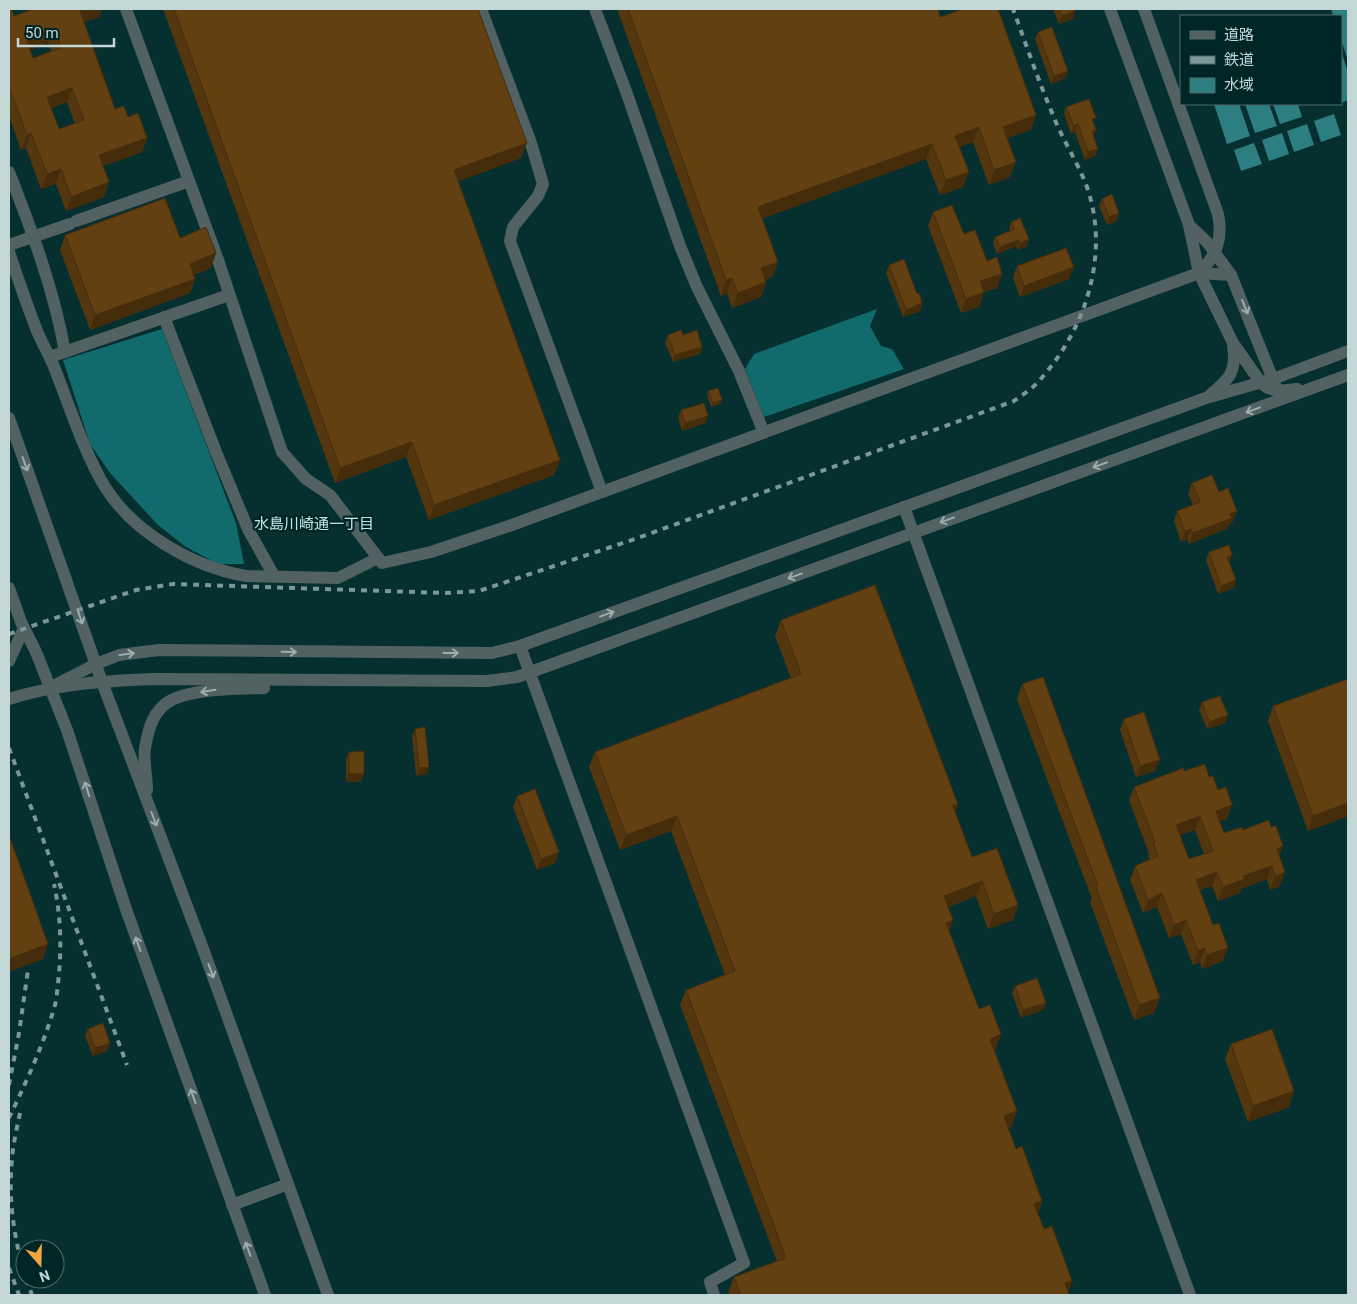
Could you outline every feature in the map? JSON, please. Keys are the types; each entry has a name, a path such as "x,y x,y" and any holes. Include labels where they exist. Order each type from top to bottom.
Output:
{"lane":[{"path":"126,9 229,294 282,452 306,479 330,495 382,563 430,552 509,526 1199,274 1232,275"},
{"path":"482,9 530,140 543,184 538,196 513,227 510,241 602,492"},
{"path":"595,9 680,246 697,287 739,371 764,432"},
{"path":"1110,9 1188,225 1199,274 1233,343 1273,388"},
{"path":"1144,9 1218,214 1221,230 1215,252 1199,274"},
{"path":"9,172 34,236 60,323 65,352"},
{"path":"9,245 189,181"},
{"path":"1188,225 1207,242 1232,275 1273,388"},
{"path":"9,252 38,333 50,357 86,448 103,483 141,528 170,549 208,565 246,576 338,578 378,558"},
{"path":"50,357 229,294"},
{"path":"164,317 244,520 274,576"},
{"path":"1206,398 1229,378 1234,369 1233,343"},
{"path":"9,700 50,688 153,679 486,681 503,680 530,673 913,533 1273,388 1348,351"},
{"path":"50,688 96,664 119,655 159,650 492,653 520,646 1206,398 1273,388 1324,384 1348,375"},
{"path":"9,418 102,682 328,1295"},
{"path":"904,507 1190,1295"},
{"path":"9,588 67,730 127,912 265,1295"},
{"path":"9,661 24,628"},
{"path":"520,646 744,1263 710,1282 714,1295"},
{"path":"147,800 145,750 150,723 163,705 181,697 211,690 305,687 343,680"},
{"path":"232,1205 288,1184"}],"shaded area":[{"path":"877,309 870,326 881,346 892,349 904,369 764,417 745,369 754,354"},
{"path":"162,329 236,523 244,564 218,564 186,547 158,525 110,473 90,444 63,360"}],"water":[{"path":"1331,9 1348,9 1348,61 1342,42 1342,15 1333,15"},
{"path":"1342,53 1348,73 1348,100 1342,103"},
{"path":"1214,105 1239,105 1250,136 1227,144"},
{"path":"1245,105 1269,105 1277,126 1255,133"},
{"path":"1273,105 1298,105 1302,117 1280,124"},
{"path":"1334,114 1341,135 1321,142 1314,121"},
{"path":"1307,124 1314,145 1294,152 1287,131"},
{"path":"1282,133 1289,154 1269,161 1262,140"},
{"path":"1254,143 1262,164 1241,171 1234,150"}],"building":[{"path":"9,9 11,9 14,16 33,9 86,9 80,11 115,109 124,106 128,117 138,113 147,138 99,155 109,182 71,197 61,169 47,174 31,133 27,135 9,87","holes":["54,28 61,48 33,58 26,38","72,88 84,120 59,129 47,97"]},
{"path":"174,9 478,9 527,143 454,170 560,460 434,505 412,442 340,468"},
{"path":"628,9 938,9 940,17 963,9 998,9 1036,115 1003,127 1016,162 994,170 979,127 955,136 969,172 946,180 932,144 758,207 778,262 761,268 766,282 738,293 732,278 726,280"},
{"path":"1059,9 1075,9 1075,11 1061,16"},
{"path":"1052,27 1068,71 1054,76 1038,32"},
{"path":"1089,99 1096,118 1092,119 1096,130 1092,131 1098,149 1088,152 1078,124 1074,126 1066,107"},
{"path":"1112,194 1119,213 1109,217 1102,199"},
{"path":"165,198 180,238 206,227 216,253 190,264 195,279 95,315 65,235"},
{"path":"952,205 964,234 975,230 987,261 997,257 1002,274 980,281 984,292 966,299 933,212"},
{"path":"1020,218 1029,239 1020,243 1019,240 1000,247 995,237 1014,229 1011,222"},
{"path":"1066,248 1074,267 1024,286 1017,266"},
{"path":"904,259 922,303 906,310 889,265"},
{"path":"681,330 683,335 697,330 702,347 675,355 668,335"},
{"path":"718,388 722,400 713,403 708,391"},
{"path":"704,403 708,416 685,423 681,410"},
{"path":"1212,475 1219,492 1228,488 1237,511 1230,514 1232,518 1193,533 1191,529 1185,531 1177,511 1200,502 1192,483"},
{"path":"1229,545 1232,555 1227,557 1236,580 1221,586 1209,552"},
{"path":"875,585 958,804 953,806 972,857 997,848 1018,905 994,914 982,881 944,896 953,920 946,923 979,1009 990,1005 1001,1034 990,1039 1017,1111 1004,1116 1016,1149 1022,1146 1042,1201 1034,1204 1044,1229 1052,1226 1072,1281 1065,1283 1069,1295 741,1295 734,1277 786,1258 686,990 735,971 677,816 626,835 595,752 801,674 781,620"},
{"path":"1043,677 1160,998 1139,1005 1096,887 1098,886 1022,684"},
{"path":"1348,679 1348,803 1313,816 1273,706"},
{"path":"1220,696 1228,715 1209,722 1202,702"},
{"path":"1144,712 1160,760 1140,766 1124,719"},
{"path":"425,727 429,767 419,768 415,729"},
{"path":"364,751 364,774 349,774 349,752"},
{"path":"1205,764 1209,777 1213,776 1218,790 1226,787 1232,805 1216,811 1224,833 1242,827 1243,830 1269,820 1271,827 1276,826 1283,846 1277,849 1285,872 1275,876 1272,866 1243,876 1245,879 1223,887 1217,872 1196,880 1213,925 1219,923 1228,948 1207,955 1205,948 1198,951 1186,920 1174,925 1162,893 1148,900 1135,866 1158,856 1153,842 1155,842 1134,787 1183,768 1184,771","holes":["1200,816 1213,851 1189,859 1176,825"]},
{"path":"535,789 559,852 541,859 517,796"},
{"path":"9,835 48,944 9,959"},
{"path":"1037,978 1046,1003 1023,1010 1015,986"},
{"path":"103,1023 110,1043 95,1048 88,1029"},
{"path":"1272,1029 1294,1091 1253,1106 1231,1044"}],"railway":[{"path":"9,634 136,590 173,584 445,593 479,591 635,539 1014,401 1038,382 1054,362 1080,317 1094,267 1096,242 1094,216 1088,190 1057,125 1013,9"},
{"path":"9,748 127,1065"},
{"path":"9,1118 40,1048 56,1002 60,945 58,909 54,884"},
{"path":"9,1085 28,970"},
{"path":"16,1239 11,1204 11,1174 15,1136 20,1113"},
{"path":"9,1268 19,1295"},
{"path":"30,1289 32,1295"}],"district":[{"name":"水島川崎通一丁目","path":"314,524"}]}
